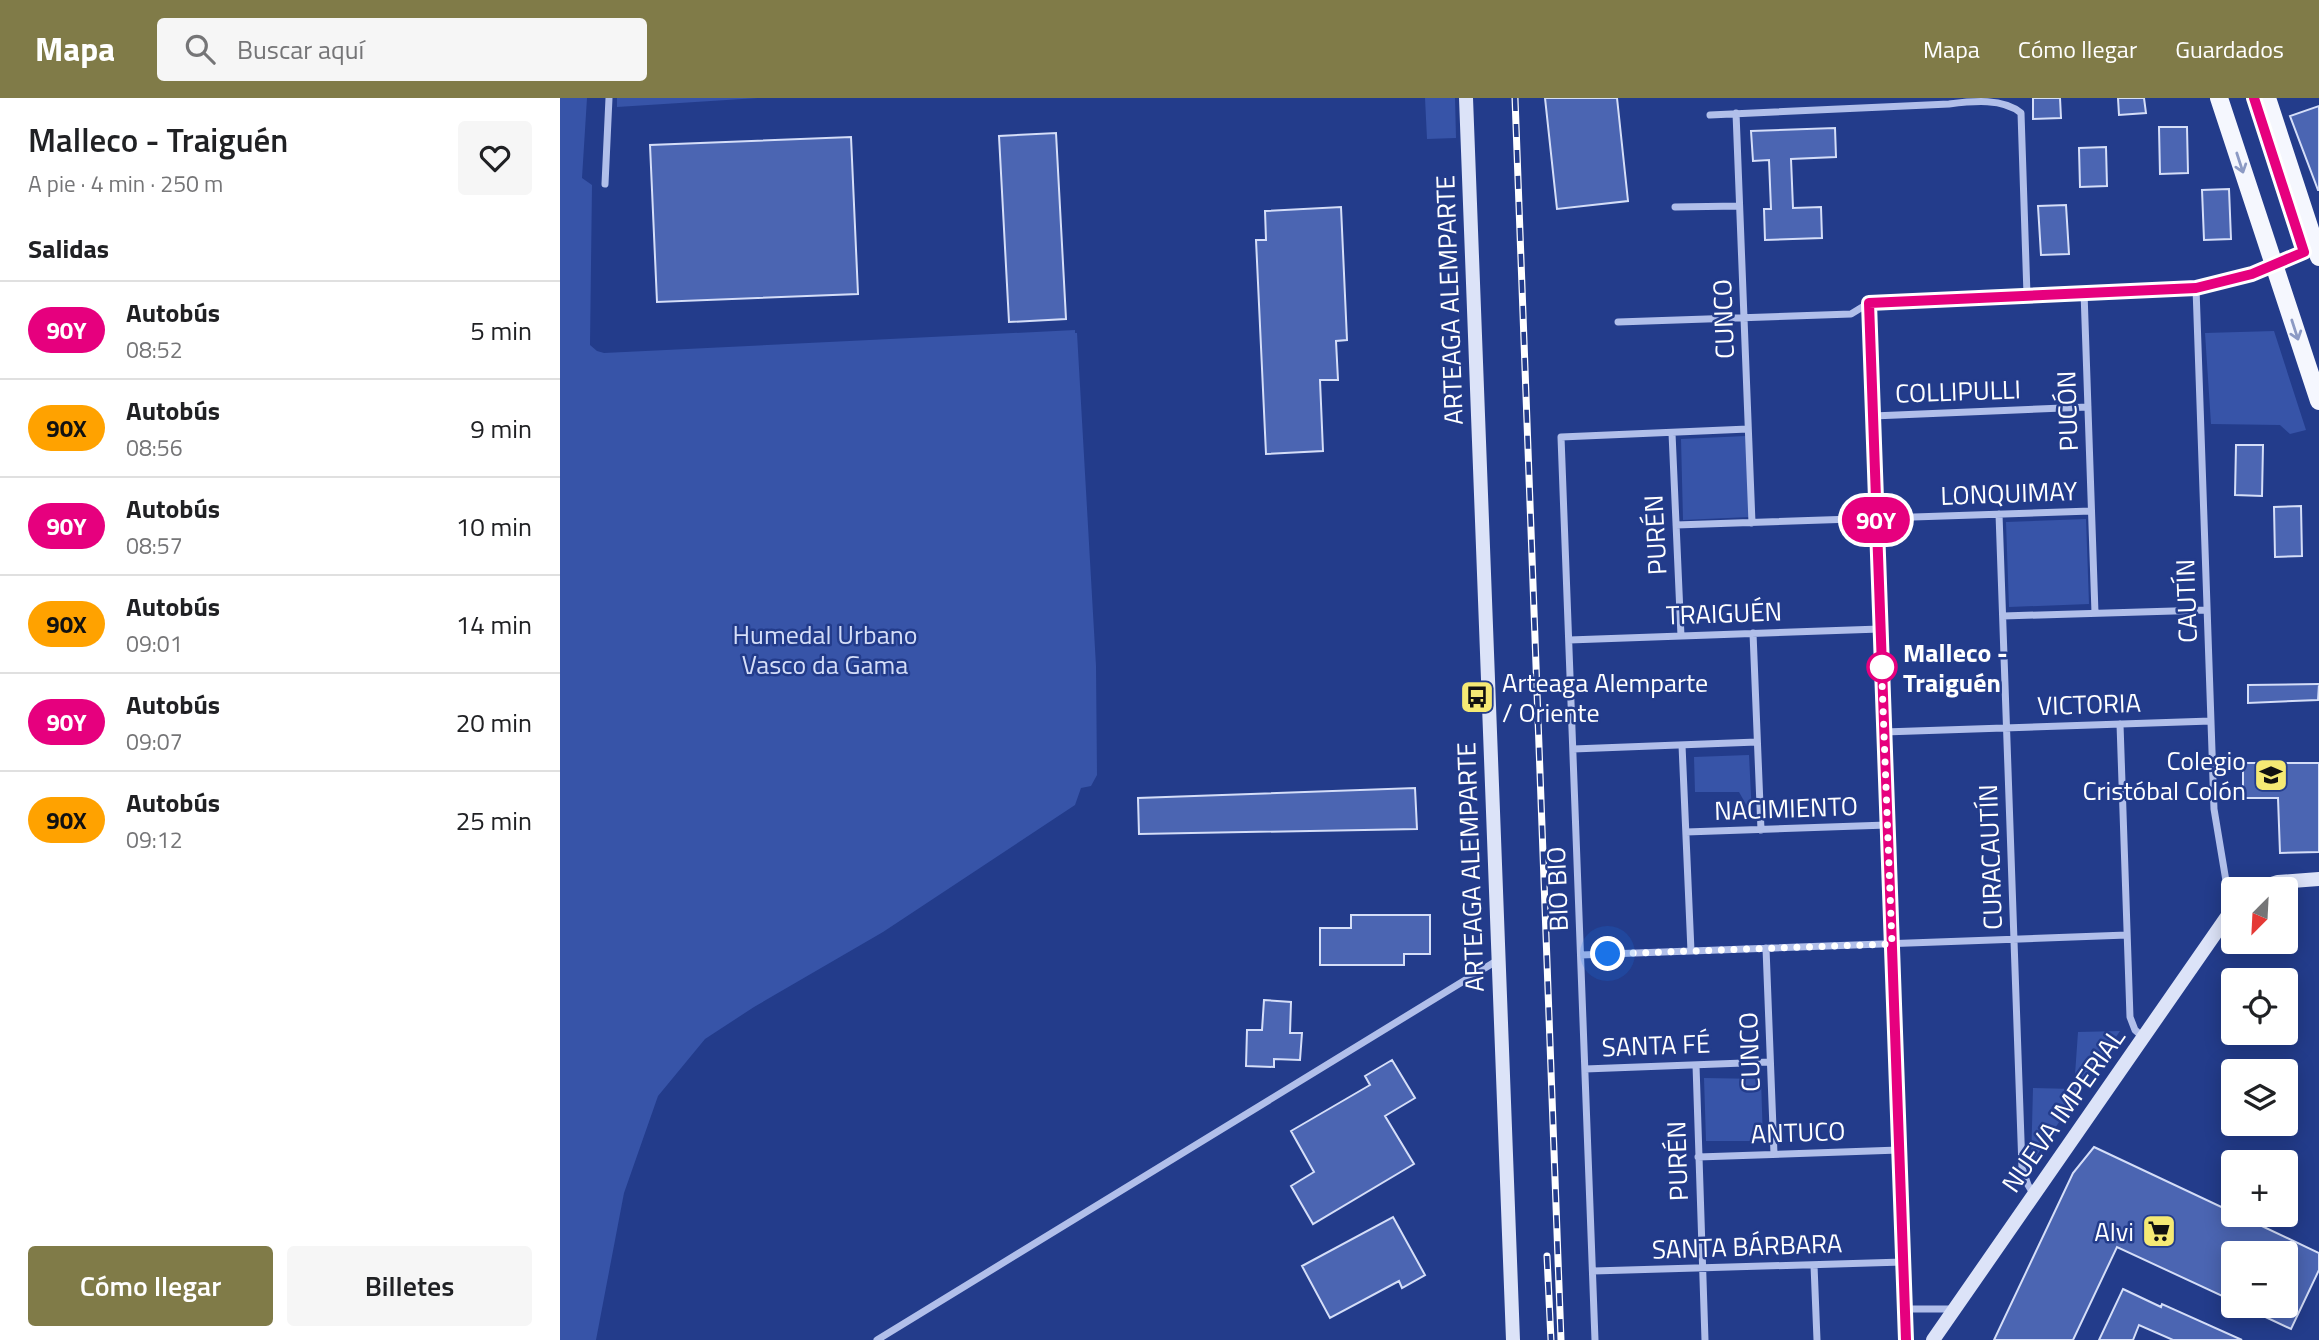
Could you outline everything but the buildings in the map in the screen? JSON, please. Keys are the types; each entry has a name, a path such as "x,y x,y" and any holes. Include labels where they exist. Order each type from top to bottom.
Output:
{"main road":[{"name":"ARTEAGA ALEMPARTE","path":"1466,98 1513,1340"},
{"path":"2219,98 2319,401"},
{"path":"2267,98 2318,250"},
{"path":"2298,881 2319,879"},
{"name":"NUEVA IMPERIAL","path":"1933,1340 2221,925"}],"street":[{"path":"605,184 609,98"},
{"path":"1847,98 1847,108"},
{"path":"1710,115 1959,100 1998,100 2014,105 2021,113 2027,295"},
{"name":"CUNCO","path":"1736,113 1752,523"},
{"path":"1675,207 1739,206"},
{"path":"1618,322 1851,314 1869,303 2196,288 2238,278 2318,250"},
{"name":"CAUTÍN","path":"2196,288 2214,809 2226,877"},
{"name":"PUCÓN","path":"2084,292 2095,613"},
{"path":"1869,303 1906,1340"},
{"name":"COLLIPULLI","path":"1872,416 2088,407"},
{"path":"1672,433 1748,429"},
{"name":"BIO BIO","path":"1595,1340 1561,437 1672,433"},
{"name":"PURÉN","path":"1672,433 1681,636"},
{"name":"LONQUIMAY","path":"1676,525 2091,511"},
{"name":"CURACAUTÍN","path":"1999,514 2022,1168 2034,1195"},
{"path":"2003,617 2207,610"},
{"name":"TRAIGUÉN","path":"1569,640 1880,629"},
{"path":"1753,633 1761,830"},
{"name":"VICTORIA","path":"1884,732 2211,721"},
{"path":"2120,724 2130,1017 2135,1030 2143,1038"},
{"path":"1573,749 1757,742"},
{"path":"1682,745 1691,951"},
{"name":"NACIMIENTO","path":"1686,832 1887,825"},
{"path":"1581,955 2127,935"},
{"name":"CUNCO","path":"1766,948 1774,1154"},
{"path":"877,1340 1499,960"},
{"name":"SANTA FÉ","path":"1585,1069 1770,1062"},
{"name":"PURÉN","path":"1696,1065 1705,1340"},
{"name":"ANTUCO","path":"1698,1157 1899,1150"},
{"name":"SANTA BÁRBARA","path":"1592,1271 1903,1262"},
{"path":"1814,1265 1817,1340"},
{"path":"1905,1308 1954,1309"}],"green space":[{"name":"Humedal Urbano Vasco da Gama","path":"560,98 587,98 582,178 592,185 590,345 597,351 604,353 1075,330 1096,666 1097,775 1091,786 1081,788 1075,805 883,932 754,1007 705,1039 658,1096 624,1193 596,1340 560,1340"},
{"path":"617,98 758,98 617,107"},
{"path":"1425,98 1455,98 1456,138 1427,139"},
{"path":"2274,331 2306,430 2290,434 2280,425 2211,424 2205,333"},
{"path":"1746,436 1750,517 1683,520 1681,439"},
{"path":"2086,519 2089,604 2009,607 2006,522"},
{"path":"1749,755 1752,815 1739,792 1695,792 1694,757"},
{"path":"2120,1031 2031,1164 2033,1088 2074,1089 2078,1032"},
{"path":"1704,1078 1761,1079 1763,1141 1706,1141"}],"railway":[{"path":"1515,98 1561,1340"},
{"path":"1547,1256 1551,1340"}],"bus line":[{"name":"90Y","path":"1906,1340 1869,303 2196,288 2252,274 2304,252 2254,98"}],"place":[{"name":"Malleco - Traiguén","path":"1882,667"},
{"name":"Arteaga Alemparte / Oriente","path":"1477,697"},
{"name":"Colegio Cristóbal Colón","path":"2271,775"},
{"name":"Alvi","path":"2159,1231"}],"route":[{"path":"1608,954 1892,944 1881,655 1882,667"}]}
